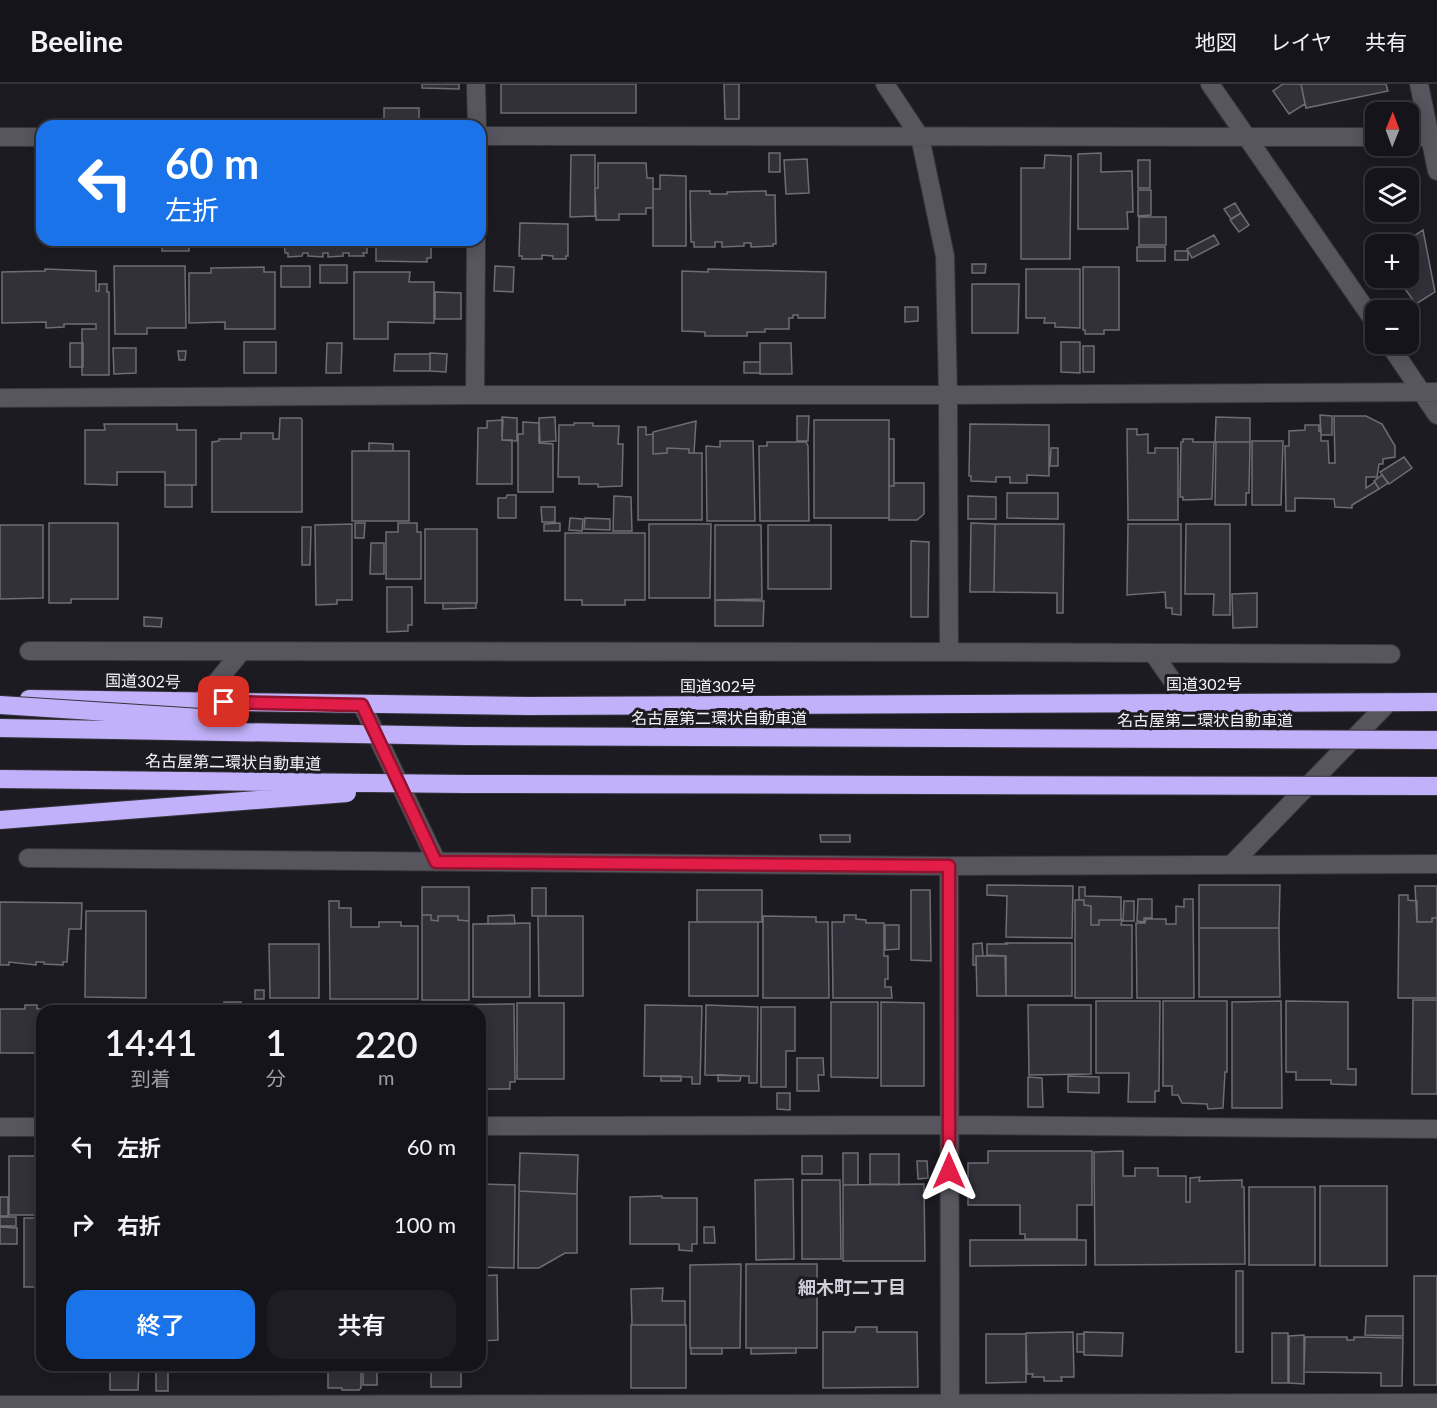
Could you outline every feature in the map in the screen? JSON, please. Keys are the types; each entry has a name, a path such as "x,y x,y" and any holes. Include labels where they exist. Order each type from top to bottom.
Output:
{"highway":[{"name":"国道302号","path":"0,699 552,706 1437,702"},
{"path":"0,705 465,736"},
{"name":"名古屋第二環状自動車道","path":"0,728 465,736 1437,740"},
{"name":"名古屋第二環状自動車道","path":"0,779 465,784 1437,786"},
{"path":"0,820 465,784"}],"street":[{"path":"476,84 477,120"},
{"path":"885,84 920,137 945,256 949,651"},
{"path":"1210,84 1365,308"},
{"path":"1419,84 1433,137 1437,171"},
{"path":"0,137 36,136"},
{"path":"486,136 1365,137"},
{"path":"475,394 476,246"},
{"path":"1398,354 1430,392 1437,414"},
{"path":"0,398 475,394 948,396 1430,392"},
{"path":"29,651 949,651 1391,654"},
{"path":"201,701 241,651"},
{"path":"1153,653 1188,703"},
{"path":"1231,865 1389,702"},
{"path":"362,705 436,862"},
{"path":"28,858 949,866 1437,864"},
{"path":"949,866 950,1406"},
{"path":"486,1126 949,1125 1437,1129"},
{"path":"0,1127 36,1127"},
{"path":"0,1405 950,1406 1437,1403"}],"building":[{"path":"422,84 459,84 459,89 422,88"},
{"path":"501,84 636,84 636,113 501,113"},
{"path":"724,84 739,84 739,119 725,119"},
{"path":"1283,84 1301,84 1305,104 1289,114 1273,91"},
{"path":"1301,84 1386,84 1388,91 1306,108"},
{"path":"384,108 419,108 419,120 384,120"},
{"path":"769,153 780,153 780,172 769,172"},
{"path":"1101,153 1101,172 1132,171 1133,212 1127,212 1128,229 1078,229 1078,154"},
{"path":"571,155 595,155 595,216 570,217"},
{"path":"1045,155 1071,156 1070,259 1021,259 1021,168 1044,168"},
{"path":"807,159 809,193 786,194 784,160"},
{"path":"1138,160 1150,160 1150,188 1138,188"},
{"path":"598,163 646,163 647,178 653,178 653,208 646,208 646,214 619,214 619,220 596,220 595,188 598,188"},
{"path":"660,175 686,176 686,246 653,246 653,189 660,189"},
{"path":"1138,190 1151,190 1151,215 1138,216"},
{"path":"690,191 727,194 727,192 766,191 766,195 775,195 776,244 751,247 751,243 744,243 744,246 722,247 722,242 715,242 715,247 694,247 694,242 691,242"},
{"path":"1235,203 1241,213 1231,219 1224,209"},
{"path":"1241,213 1249,225 1239,232 1230,220"},
{"path":"1139,217 1166,217 1166,245 1139,245"},
{"path":"520,223 568,224 568,256 566,259 553,259 553,256 542,255 542,259 522,259 522,256 519,256"},
{"path":"1423,230 1435,292 1419,302 1419,300 1413,300 1404,288 1419,288 1419,234 1417,234"},
{"path":"1214,235 1219,244 1192,258 1187,249"},
{"path":"162,246 189,246 189,251 162,251"},
{"path":"284,246 367,246 367,253 363,253 364,256 349,256 349,253 343,253 343,256 328,257 328,253 323,253 323,257 308,256 308,253 303,253 302,256 288,257 288,253 285,253"},
{"path":"431,246 431,258 427,258 427,262 376,261 376,247 370,247"},
{"path":"1137,247 1165,247 1165,261 1137,261"},
{"path":"1175,251 1188,251 1188,260 1175,260"},
{"path":"972,264 986,264 985,273 972,273"},
{"path":"320,265 347,265 347,283 320,283"},
{"path":"114,266 185,266 186,328 147,328 147,334 115,334"},
{"path":"281,266 310,266 310,287 281,287"},
{"path":"495,266 514,267 513,292 494,291"},
{"path":"264,267 264,272 275,272 275,329 225,329 225,322 189,323 189,273 211,273 211,268"},
{"path":"1083,267 1119,267 1119,330 1104,330 1104,334 1085,334 1083,330"},
{"path":"45,269 96,271 96,291 99,291 99,284 107,284 107,292 109,292 109,375 82,375 82,329 96,329 96,324 64,324 64,327 46,328 46,322 2,323 2,272 45,271"},
{"path":"708,269 826,272 825,318 798,318 798,315 793,315 793,318 789,318 789,329 747,332 747,336 705,336 705,332 682,331 682,271 708,272"},
{"path":"1026,269 1080,269 1080,328 1055,327 1055,323 1044,323 1045,318 1026,318"},
{"path":"354,272 410,272 409,282 434,282 434,323 388,322 388,339 354,339"},
{"path":"972,284 1019,284 1018,333 972,333"},
{"path":"435,292 461,293 461,319 435,319"},
{"path":"905,307 918,307 918,321 905,322"},
{"path":"244,342 276,342 276,373 244,373"},
{"path":"1061,342 1080,342 1080,373 1061,372"},
{"path":"70,343 83,343 83,367 70,367"},
{"path":"327,343 342,343 341,373 326,373"},
{"path":"760,343 791,343 792,374 760,374"},
{"path":"1083,346 1094,346 1094,372 1083,372"},
{"path":"113,348 136,348 136,373 114,374"},
{"path":"178,351 186,351 185,360 179,360"},
{"path":"430,353 447,354 446,372 430,371"},
{"path":"395,354 430,354 430,371 394,371"},
{"path":"744,362 760,362 760,373 744,373"},
{"path":"1320,415 1332,416 1332,435 1321,435"},
{"path":"797,416 809,416 808,441 797,441"},
{"path":"1334,416 1366,416 1382,424 1395,446 1395,457 1383,459 1383,464 1379,464 1377,477 1366,477 1366,488 1375,482 1379,489 1352,505 1352,508 1335,507 1334,499 1295,498 1295,511 1286,511 1285,446 1289,446 1289,431 1305,430 1305,425 1319,425 1321,441 1328,441 1329,463 1335,463"},
{"path":"502,417 517,418 517,441 502,440"},
{"path":"555,417 556,441 540,442 539,418"},
{"path":"1216,417 1250,418 1250,442 1215,442"},
{"path":"280,418 301,418 302,420 302,512 212,512 212,442 219,441 219,439 241,439 241,433 273,433 273,439 279,439"},
{"path":"503,420 502,440 512,440 512,484 477,484 478,428 487,428 487,421"},
{"path":"814,420 889,420 889,518 814,518"},
{"path":"696,421 694,453 689,453 689,449 667,448 667,453 653,454 653,432"},
{"path":"523,422 539,423 539,443 553,444 553,492 518,492 518,434 523,434"},
{"path":"574,423 619,426 618,444 623,444 622,486 598,487 598,484 579,484 579,477 558,477 559,425 574,425"},
{"path":"104,424 177,424 177,430 196,430 196,485 165,485 165,472 117,472 117,485 85,484 85,430 105,430"},
{"path":"970,424 1049,425 1049,476 1027,475 1027,483 1010,483 1010,477 996,477 996,482 971,481 971,476 969,476"},
{"path":"638,427 646,427 646,435 653,434 653,454 667,453 667,448 689,449 689,453 702,453 702,520 638,520"},
{"path":"1127,429 1137,429 1137,435 1148,434 1148,453 1155,453 1155,448 1178,448 1178,520 1128,520"},
{"path":"889,439 894,439 894,486 889,486"},
{"path":"1183,439 1193,439 1193,442 1214,442 1212,499 1183,500 1183,497 1180,497 1181,442"},
{"path":"720,441 753,441 755,521 707,521 706,446 720,447"},
{"path":"1252,441 1283,441 1281,505 1252,505"},
{"path":"767,442 806,442 808,446 809,521 760,521 759,446 767,446"},
{"path":"1216,442 1250,442 1249,493 1246,493 1246,505 1215,505"},
{"path":"369,443 393,444 393,451 369,451"},
{"path":"1051,448 1058,448 1058,466 1050,466"},
{"path":"352,451 409,451 409,521 352,521"},
{"path":"1404,457 1412,468 1389,484 1380,472"},
{"path":"1382,475 1388,483 1379,489 1374,481"},
{"path":"894,483 924,483 924,514 917,520 889,520 889,486 894,486"},
{"path":"165,485 192,485 192,507 165,507"},
{"path":"1007,493 1058,493 1058,519 1007,518"},
{"path":"507,495 516,495 516,518 498,518 498,498 506,498"},
{"path":"614,496 631,497 632,531 613,531"},
{"path":"968,496 996,497 996,519 968,519"},
{"path":"541,507 555,507 555,522 542,522"},
{"path":"570,518 583,519 582,531 569,530"},
{"path":"585,518 610,519 610,530 584,529"},
{"path":"49,523 118,523 118,599 71,599 71,603 49,603"},
{"path":"355,523 365,523 364,538 355,538"},
{"path":"398,523 417,523 417,532 421,532 421,579 386,579 386,532 398,532"},
{"path":"560,523 560,531 544,531 544,524"},
{"path":"971,523 995,524 994,592 970,592"},
{"path":"352,524 352,600 337,600 337,604 316,605 315,525"},
{"path":"649,524 711,524 710,598 649,598"},
{"path":"995,524 1064,524 1063,613 1057,613 1057,593 994,592"},
{"path":"1128,524 1181,524 1181,615 1172,614 1172,608 1166,608 1165,592 1127,595"},
{"path":"1186,524 1230,524 1230,615 1213,615 1214,594 1185,594"},
{"path":"0,525 43,525 43,598 0,599"},
{"path":"715,525 761,525 762,599 715,600"},
{"path":"768,525 831,525 831,589 768,589"},
{"path":"302,527 311,527 310,565 302,565"},
{"path":"425,529 477,529 477,603 425,603"},
{"path":"565,533 645,533 645,600 625,600 625,605 582,605 582,600 565,600"},
{"path":"911,541 929,542 928,617 911,617"},
{"path":"371,543 384,543 384,574 370,574"},
{"path":"387,587 412,587 412,625 408,625 408,631 387,632"},
{"path":"1257,593 1257,627 1233,628 1232,594"},
{"path":"715,600 764,601 763,626 715,626"},
{"path":"443,603 476,603 476,608 443,609"},
{"path":"144,617 162,618 161,627 144,626"},
{"path":"820,835 850,835 850,842 821,842"},
{"path":"987,885 1073,886 1072,938 1006,937 1007,896 987,895"},
{"path":"1199,885 1280,885 1279,928 1199,928"},
{"path":"1415,886 1437,886 1437,918 1432,918 1432,922 1417,922"},
{"path":"422,887 469,887 469,921 458,920 458,916 438,916 438,921 431,920 431,915 422,915"},
{"path":"1079,887 1085,887 1085,896 1121,897 1121,920 1099,920 1099,925 1091,925 1091,906 1084,905 1084,900 1079,900"},
{"path":"532,888 546,888 546,916 532,916"},
{"path":"697,890 762,890 762,922 697,922"},
{"path":"911,890 930,890 931,961 911,960"},
{"path":"1399,895 1408,895 1408,900 1417,901 1417,922 1432,922 1432,918 1437,918 1437,998 1398,998"},
{"path":"1138,899 1152,899 1152,918 1144,918 1144,922 1137,921"},
{"path":"1184,899 1193,899 1194,998 1137,998 1136,923 1145,923 1146,919 1166,919 1166,924 1176,924 1176,906 1184,907"},
{"path":"1075,900 1084,900 1084,905 1091,906 1091,925 1099,925 1099,920 1122,920 1121,925 1132,925 1132,998 1075,998"},
{"path":"329,901 339,901 339,908 351,908 351,927 379,927 379,922 401,922 401,926 418,926 418,999 330,999"},
{"path":"1124,901 1134,901 1134,921 1123,921"},
{"path":"0,902 82,903 81,929 69,929 67,962 63,962 63,965 44,964 44,962 36,962 36,965 9,962 9,965 0,965"},
{"path":"86,911 146,911 146,998 85,997"},
{"path":"422,915 431,915 431,920 438,921 438,916 458,916 458,920 469,921 469,1000 422,1000"},
{"path":"514,915 515,924 488,924 488,916"},
{"path":"844,915 856,915 856,919 866,920 866,923 884,923 884,956 888,956 888,979 885,979 885,987 891,987 892,998 833,998 832,922 844,922"},
{"path":"538,916 583,916 583,996 539,996"},
{"path":"763,916 816,917 816,922 828,922 829,998 763,998"},
{"path":"689,922 758,922 758,996 689,996"},
{"path":"530,923 530,997 473,997 473,924"},
{"path":"885,925 899,925 899,949 885,950"},
{"path":"1199,928 1279,928 1280,997 1199,997"},
{"path":"982,943 983,956 976,956 976,965 973,965 973,944"},
{"path":"1072,943 1072,996 1006,996 1006,956 987,955 987,944"},
{"path":"269,944 319,944 319,998 270,998"},
{"path":"976,956 1005,956 1006,996 977,996"},
{"path":"255,990 264,990 264,999 255,999"},
{"path":"1413,1000 1437,1000 1437,1094 1412,1094"},
{"path":"1096,1001 1160,1001 1159,1091 1155,1091 1155,1102 1128,1102 1129,1073 1096,1073"},
{"path":"1163,1001 1227,1001 1227,1072 1225,1072 1223,1108 1208,1109 1207,1104 1182,1103 1178,1095 1172,1095 1172,1086 1163,1086"},
{"path":"1281,1001 1282,1108 1232,1108 1232,1002"},
{"path":"1286,1001 1348,1002 1348,1069 1356,1069 1356,1085 1331,1084 1331,1080 1296,1080 1296,1072 1286,1072"},
{"path":"224,1002 241,1002 241,1005 224,1005"},
{"path":"831,1002 878,1002 878,1078 831,1077"},
{"path":"881,1002 924,1003 924,1086 881,1086"},
{"path":"517,1003 564,1003 564,1079 517,1079"},
{"path":"514,1004 515,1082 510,1082 510,1089 486,1089 486,1005 433,1005"},
{"path":"25,1005 36,1005 36,1053 0,1053 0,1009 25,1009"},
{"path":"645,1005 702,1006 700,1084 692,1084 692,1077 644,1076"},
{"path":"706,1005 758,1007 757,1083 749,1083 749,1076 705,1075"},
{"path":"1028,1005 1091,1005 1091,1074 1029,1075"},
{"path":"761,1007 795,1007 795,1051 786,1051 786,1087 761,1087"},
{"path":"797,1058 823,1058 824,1075 818,1075 819,1091 797,1091"},
{"path":"718,1075 741,1076 740,1081 718,1081"},
{"path":"661,1076 681,1076 681,1081 661,1081"},
{"path":"1068,1076 1099,1077 1099,1093 1068,1092"},
{"path":"1028,1077 1042,1078 1043,1107 1028,1107"},
{"path":"777,1093 790,1093 790,1110 777,1109"},
{"path":"988,1151 1092,1151 1092,1205 1077,1205 1077,1239 1025,1239 1025,1234 1020,1234 1020,1205 968,1205 968,1163 988,1163"},
{"path":"1123,1151 1123,1176 1135,1176 1135,1168 1158,1168 1158,1176 1186,1176 1186,1202 1190,1202 1190,1178 1200,1177 1199,1181 1242,1180 1245,1264 1095,1265 1094,1152"},
{"path":"520,1153 578,1155 577,1194 519,1191"},
{"path":"843,1153 858,1153 858,1185 843,1185"},
{"path":"870,1154 899,1154 899,1185 870,1184"},
{"path":"9,1156 36,1156 36,1215 9,1215"},
{"path":"802,1156 822,1156 822,1174 802,1174"},
{"path":"917,1161 927,1161 928,1178 918,1179"},
{"path":"793,1179 794,1259 756,1260 755,1180"},
{"path":"802,1180 840,1180 841,1259 802,1259"},
{"path":"486,1184 515,1185 514,1268 486,1267"},
{"path":"924,1184 925,1261 843,1261 843,1185"},
{"path":"1320,1186 1387,1186 1387,1266 1320,1266"},
{"path":"1249,1187 1315,1187 1315,1265 1249,1265"},
{"path":"519,1191 577,1194 577,1253 565,1253 539,1268 518,1268"},
{"path":"662,1196 662,1198 697,1198 697,1244 692,1244 692,1251 679,1250 679,1244 630,1244 630,1197"},
{"path":"0,1197 8,1197 8,1216 0,1216"},
{"path":"0,1217 16,1217 16,1226 0,1226"},
{"path":"24,1218 36,1218 36,1287 24,1287"},
{"path":"0,1227 17,1228 17,1244 0,1244"},
{"path":"704,1227 714,1227 715,1243 704,1243"},
{"path":"970,1240 1086,1240 1086,1265 970,1266"},
{"path":"741,1264 740,1348 690,1348 690,1265"},
{"path":"746,1264 817,1264 817,1348 746,1348"},
{"path":"1236,1271 1243,1271 1243,1352 1236,1352"},
{"path":"497,1275 498,1340 486,1341 486,1276"},
{"path":"1414,1276 1437,1276 1437,1385 1414,1385"},
{"path":"663,1288 662,1301 685,1301 685,1325 632,1325 631,1289"},
{"path":"1366,1316 1403,1316 1403,1336 1365,1335"},
{"path":"631,1325 686,1325 686,1388 631,1388"},
{"path":"856,1327 877,1327 877,1332 917,1332 918,1387 823,1388 823,1332 855,1332"},
{"path":"1073,1332 1074,1377 1061,1377 1062,1381 1044,1381 1044,1377 1032,1377 1033,1374 1027,1374 1026,1333"},
{"path":"1084,1332 1123,1333 1122,1356 1084,1355"},
{"path":"1272,1333 1288,1333 1288,1383 1272,1383"},
{"path":"986,1334 1026,1334 1026,1382 986,1383"},
{"path":"1077,1334 1084,1334 1084,1352 1077,1352"},
{"path":"1304,1335 1304,1384 1289,1383 1289,1336"},
{"path":"1305,1337 1347,1337 1347,1340 1354,1340 1354,1337 1403,1338 1402,1386 1381,1386 1381,1373 1304,1372"},
{"path":"691,1348 722,1348 722,1354 691,1354"},
{"path":"751,1348 796,1348 796,1353 751,1354"},
{"path":"110,1371 139,1371 138,1390 110,1390"},
{"path":"156,1371 168,1371 168,1391 156,1391"},
{"path":"328,1371 361,1371 359,1390 328,1388"},
{"path":"363,1371 377,1371 377,1385 363,1385"},
{"path":"431,1371 461,1371 461,1387 431,1387"}],"district":[{"name":"細木町二丁目","path":"852,1288"}],"route":[{"path":"224,702 362,705 436,862 949,866 949,1171"}]}
